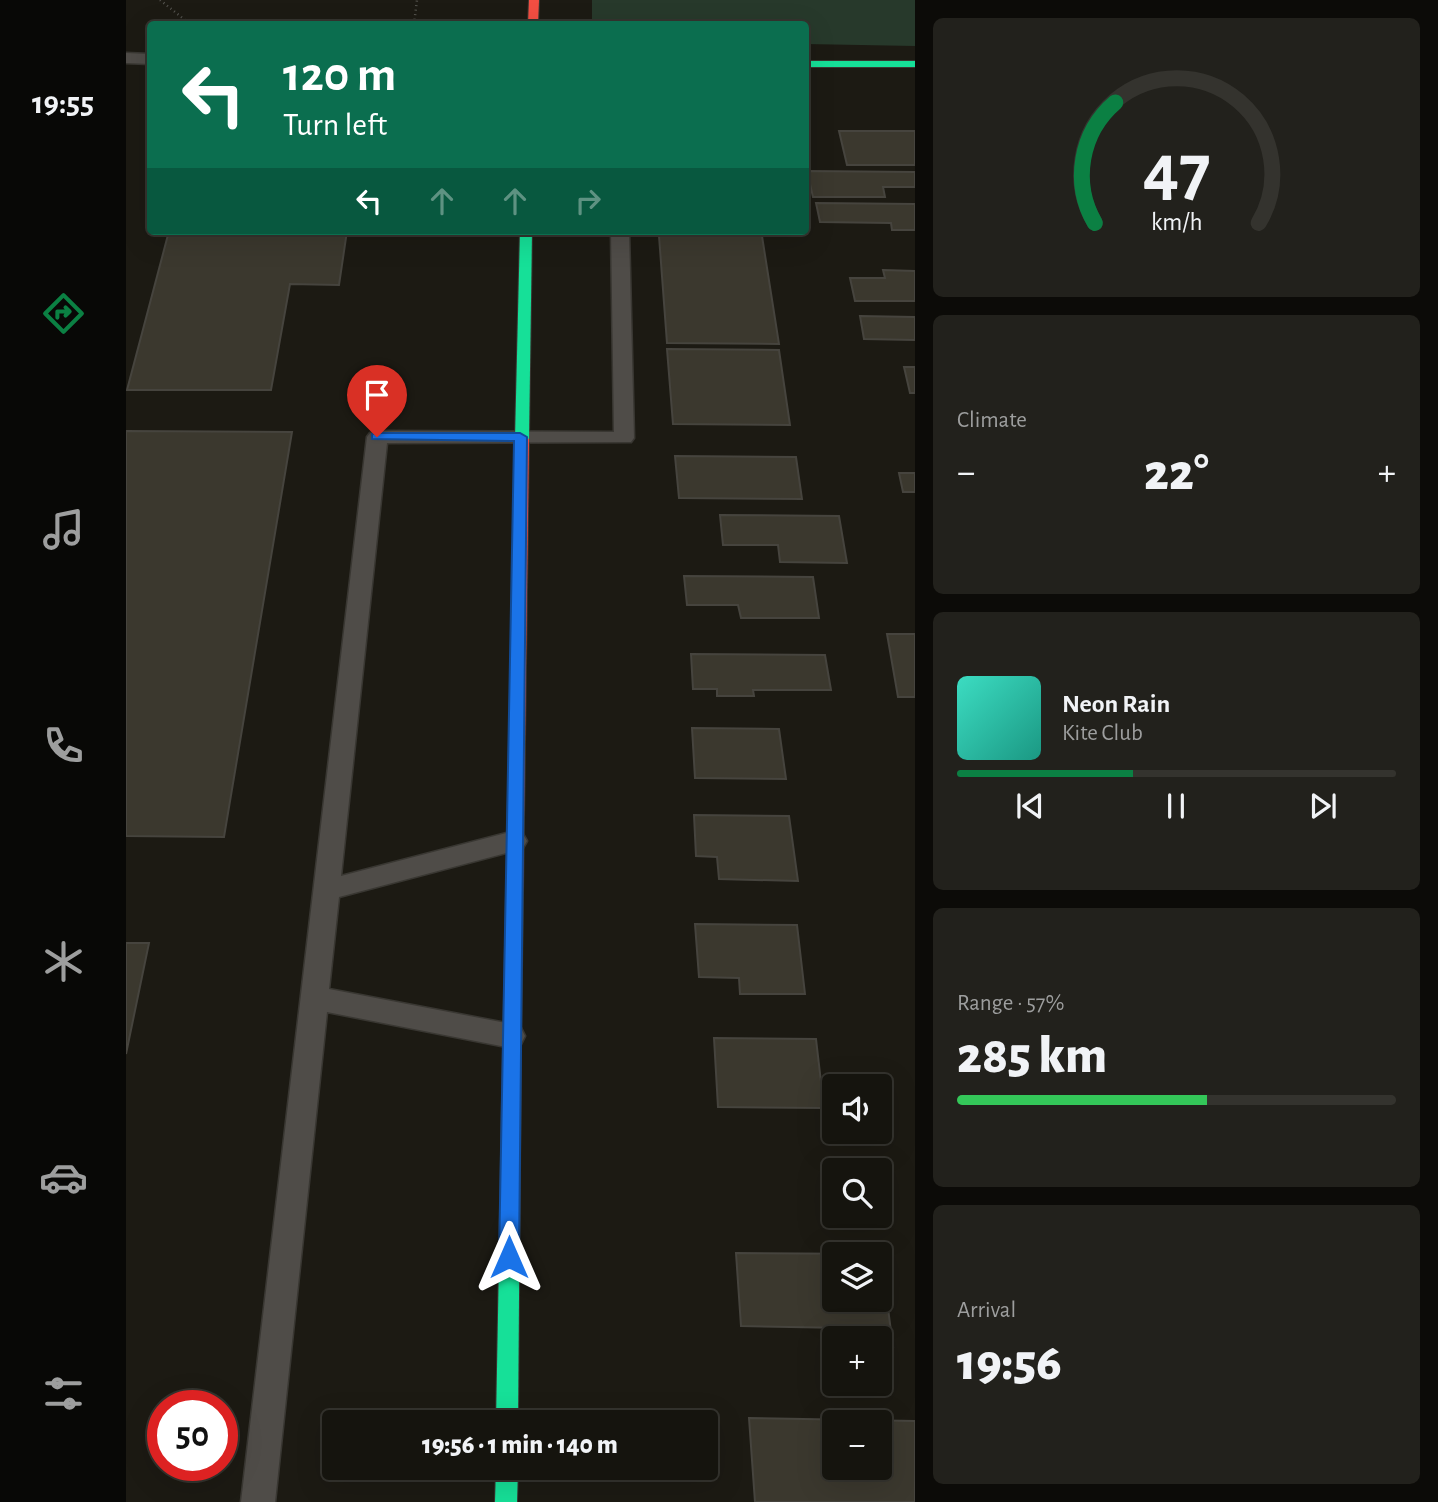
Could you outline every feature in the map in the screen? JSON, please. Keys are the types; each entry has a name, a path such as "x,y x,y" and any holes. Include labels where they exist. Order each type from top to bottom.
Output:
{"main road":[{"path":"533,21 534,0"},
{"path":"809,64 915,64"},
{"path":"507,1410 520,437 526,235"},
{"path":"506,1480 506,1502"}],"lane":[{"path":"126,76 139,59"},
{"path":"258,1502 377,437 624,438 621,235"},
{"path":"327,890 514,841"},
{"path":"314,998 511,1036"}],"path":[{"path":"160,0 186,21"},
{"path":"414,21 417,0"}],"green space":[{"path":"592,0 915,0 915,46 809,44 809,21 592,21"}],"building":[{"path":"839,131 915,131 915,165 847,165"},
{"path":"809,171 915,172 915,187 883,187 885,197 813,197"},
{"path":"816,203 915,204 915,230 892,230 891,223 820,222"},
{"path":"168,235 346,235 339,285 290,284 271,390 127,390"},
{"path":"659,236 762,236 779,344 667,343"},
{"path":"883,270 915,271 915,301 855,301 850,278 885,278"},
{"path":"860,316 915,317 915,340 864,339"},
{"path":"667,349 779,350 790,425 673,424"},
{"path":"904,367 915,367 915,393 910,393"},
{"path":"126,431 292,432 224,837 126,836"},
{"path":"675,456 796,457 802,499 679,498"},
{"path":"899,473 915,473 915,492 903,492"},
{"path":"720,515 839,516 847,563 780,562 778,545 723,545"},
{"path":"684,576 813,577 819,618 741,618 738,605 687,605"},
{"path":"887,634 915,634 915,697 898,697"},
{"path":"691,654 825,655 831,690 753,690 754,696 717,696 717,689 693,689"},
{"path":"692,728 779,729 786,779 695,778"},
{"path":"694,815 789,816 798,881 719,879 717,857 696,856"},
{"path":"695,924 797,925 805,994 740,994 739,978 699,977"},
{"path":"126,943 149,943 126,1054"},
{"path":"714,1038 816,1039 822,1108 718,1107"},
{"path":"736,1253 822,1254 822,1312 888,1312 890,1326 741,1326"},
{"path":"749,1418 822,1419 822,1480 892,1480 892,1421 915,1421 915,1502 755,1502"}],"traffic: fast":[{"path":"809,64 915,64"},
{"path":"522,439 526,235"},
{"path":"507,1410 512,1046"},
{"path":"506,1502 507,1480"}],"traffic: jam":[{"path":"533,21 534,0"},
{"path":"512,1046 522,439"}],"route":[{"path":"377,437 520,437 509,1257"}]}
